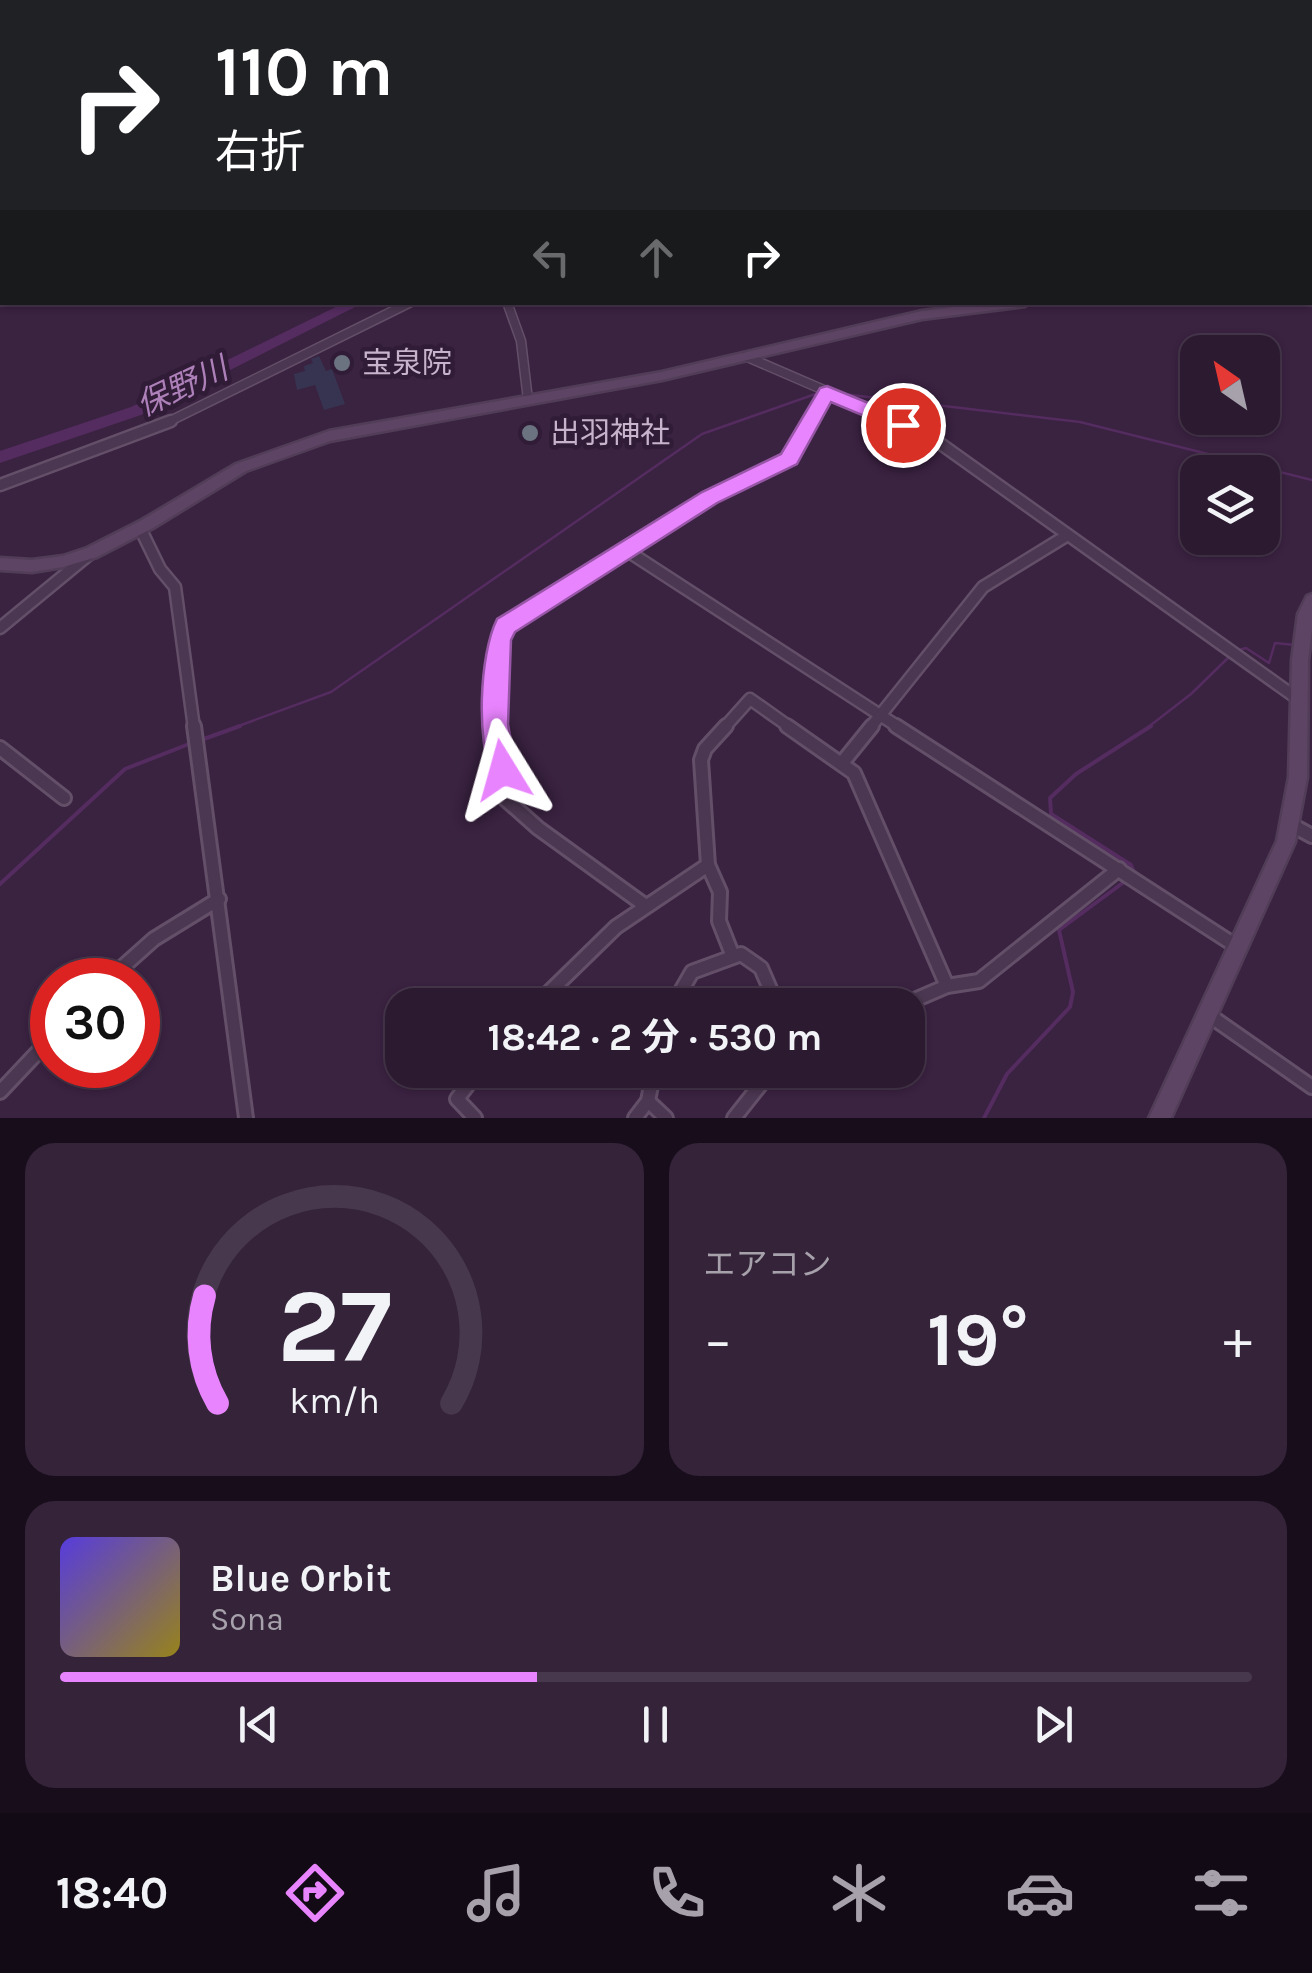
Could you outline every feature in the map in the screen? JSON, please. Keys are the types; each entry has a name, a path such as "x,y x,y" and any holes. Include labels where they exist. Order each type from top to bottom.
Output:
{"street":[{"path":"0,485 126,443 404,305"},
{"path":"508,305 521,341 528,400"},
{"path":"0,564 31,569 91,553 230,473 277,452 329,436 744,356 922,314 999,305"},
{"path":"744,356 931,437 1298,699"},
{"path":"642,904 538,828 493,788 504,763 496,724 500,632 512,620 709,498 790,459 824,392"},
{"path":"140,528 160,569 175,587 246,1118"},
{"path":"842,762 982,586 1066,536"},
{"path":"626,550 1236,946"},
{"path":"0,628 91,553"},
{"path":"1160,1118 1286,842 1298,777 1302,647 1312,600"},
{"path":"732,954 719,921 720,892 708,865 701,760 705,750 750,699 842,762 862,786 947,986"},
{"path":"0,748 64,798"},
{"path":"1290,824 1312,836"},
{"path":"552,988 592,944 642,904 708,865"},
{"path":"925,996 947,986 979,981 1122,871"},
{"path":"133,958 154,939 219,899"},
{"path":"683,988 692,972 732,954 747,957 762,968 770,988"},
{"path":"1205,1013 1312,1087"},
{"path":"0,1092 30,1061"},
{"path":"465,1088 457,1099 475,1118"},
{"path":"635,1118 648,1101 651,1088"},
{"path":"734,1118 758,1088"},
{"path":"648,1101 666,1118"}],"shaded area":[{"path":"319,356 326,371 332,369 345,404 324,410 315,385 297,390 294,374 305,371 304,366"}],"waterway":[{"name":"保野川","path":"0,457 136,411 352,305"},
{"path":"233,728 331,692 702,434 821,392"},
{"path":"843,394 1080,422 1312,480"},
{"path":"1239,650 1246,648 1269,663 1275,643 1295,645"},
{"path":"1147,728 1191,694 1229,657"},
{"path":"201,740 240,726"},
{"path":"1136,878 1131,865 1051,814 1050,798 1076,774 1151,726"},
{"path":"0,884 125,769 189,744"},
{"path":"984,1118 1007,1074 1070,1007 1073,992 1059,930 1124,882"}],"place":[{"name":"宝泉院","path":"342,363"},
{"name":"出羽神社","path":"530,433"}],"route":[{"path":"503,770 496,735 499,640 500,632 512,620 709,498 790,459 797,440 827,393 903,425"}]}
